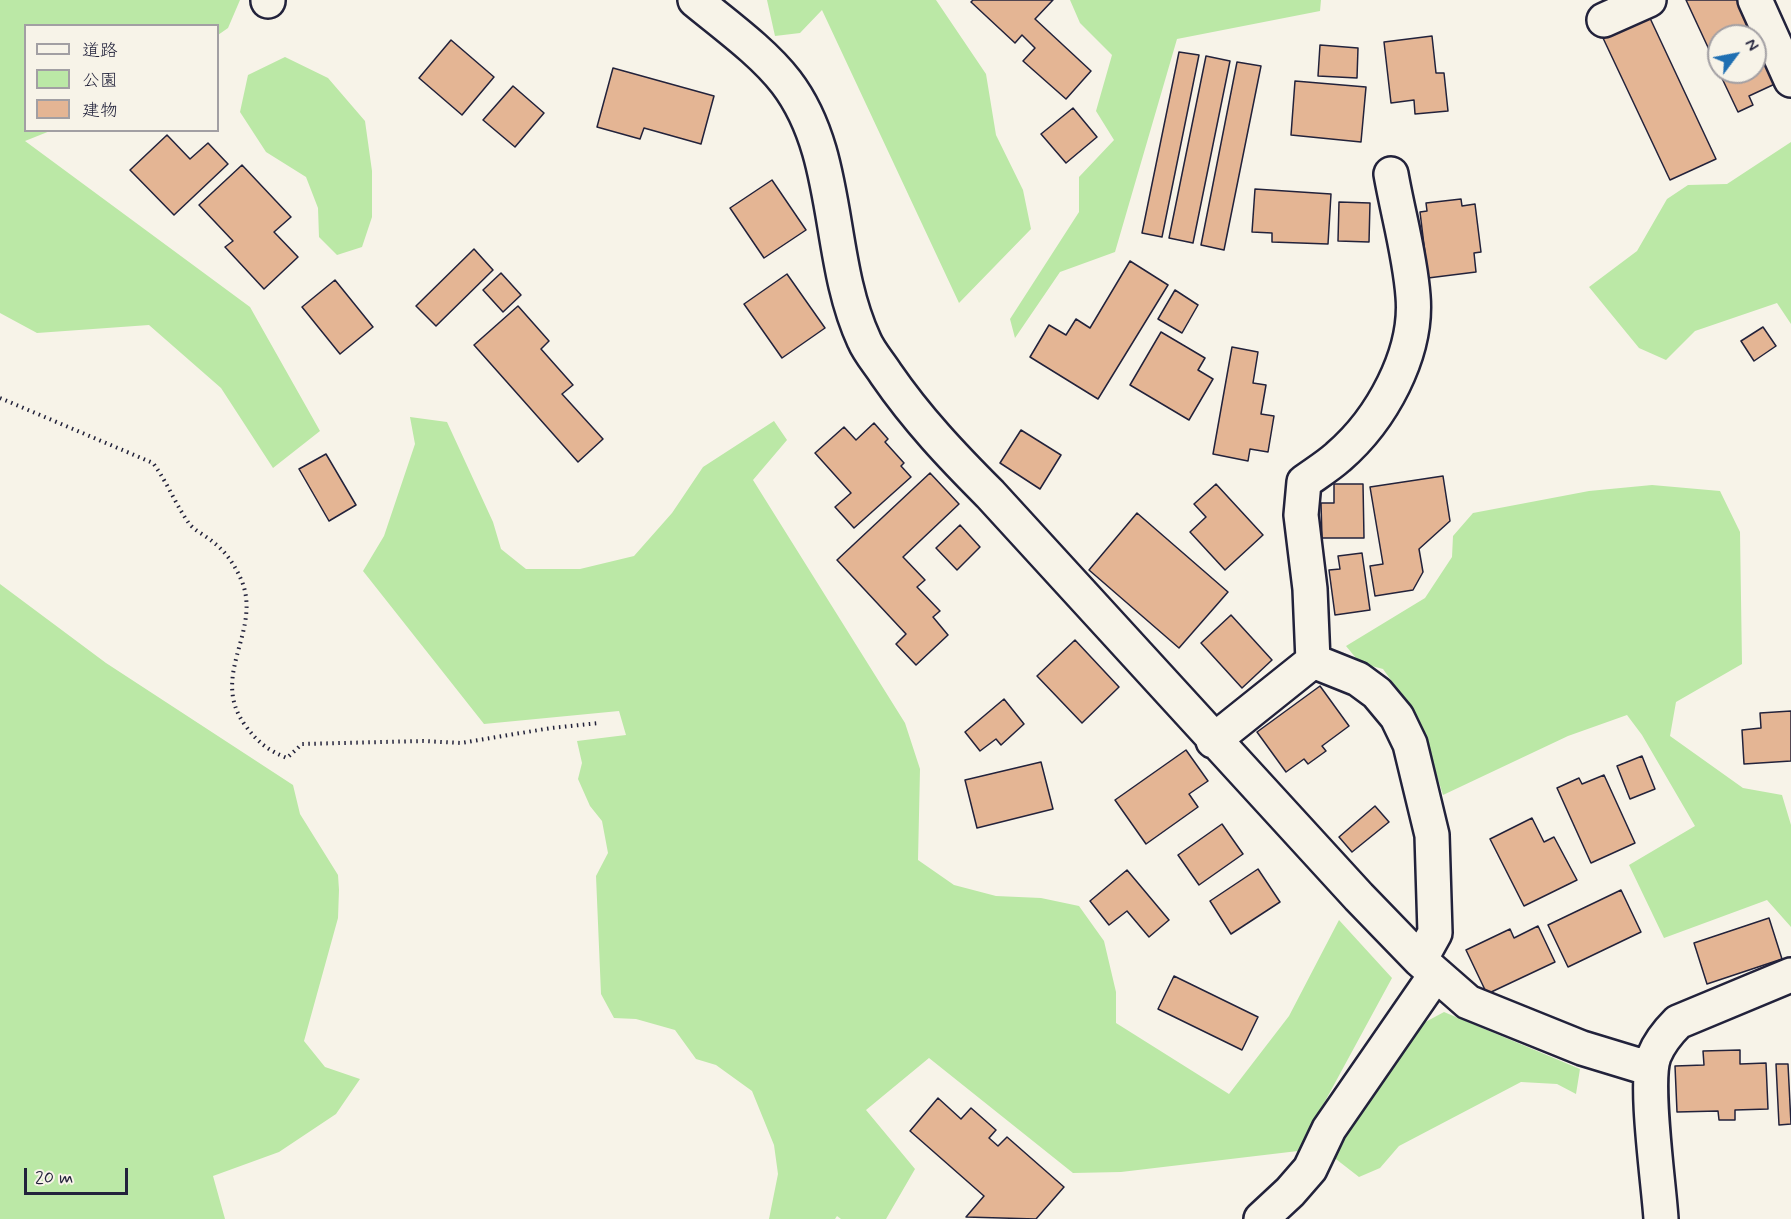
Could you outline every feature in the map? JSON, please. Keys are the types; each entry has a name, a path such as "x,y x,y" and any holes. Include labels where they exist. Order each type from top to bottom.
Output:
{"street":[{"path":"695,0 785,80 803,108 818,145 842,265 864,341 899,393 940,445 990,494 1214,741 1428,967 1468,1002 1582,1048 1651,1069"},
{"path":"1604,20 1649,0"},
{"path":"1755,0 1791,80"},
{"path":"1313,661 1310,589 1301,515 1304,482 1339,457 1381,407 1405,362 1411,336 1413,297 1391,174"},
{"path":"1214,741 1313,661"},
{"path":"1261,1219 1290,1192 1310,1169 1329,1129 1428,967 1435,933 1432,835 1410,744 1397,717 1377,693 1358,679 1313,661"},
{"path":"1661,1219 1651,1069 1654,1056 1666,1035 1678,1022 1791,975"}],"path":[{"path":"0,398 153,463 168,484 189,524 224,551 240,578 248,604 243,634 232,668 231,695 240,718 255,739 271,752 288,758 302,744 325,742 461,743 551,728 599,723"}],"green space":[{"path":"0,0 240,0 228,28 219,34 219,24 24,24 24,132 48,132 25,141 250,307 320,431 273,468 221,388 149,325 37,333 0,313"},
{"path":"767,0 936,0 986,74 996,135 1023,190 1031,229 959,303 822,10 800,33 775,36"},
{"path":"1070,0 1321,0 1320,11 1177,39 1115,252 1060,272 1015,338 1010,319 1079,212 1079,177 1114,140 1096,111 1112,55 1080,23"},
{"path":"285,57 328,78 365,121 372,171 372,217 362,247 337,255 319,237 318,208 306,177 266,152 240,112 248,75"},
{"path":"1791,142 1791,324 1777,303 1695,331 1666,360 1639,348 1589,287 1637,251 1667,199 1688,185 1727,184"},
{"path":"410,417 447,422 493,522 501,549 526,569 580,569 634,556 672,513 703,467 774,421 787,440 753,480 905,723 920,769 918,860 954,885 996,896 1041,898 1079,906 1104,941 1116,992 1116,1023 1229,1094 1289,1016 1339,920 1392,978 1298,1151 1121,1172 1073,1173 929,1058 866,1110 915,1169 886,1219 841,1219 837,1216 835,1219 769,1219 778,1174 774,1145 752,1091 716,1065 696,1059 675,1030 636,1019 614,1018 601,994 596,876 608,853 602,821 590,806 578,779 582,763 577,741 626,735 619,711 484,724 363,571 384,536 415,444"},
{"path":"1652,485 1720,491 1740,532 1742,664 1676,702 1670,736 1743,788 1782,795 1791,825 1791,927 1767,900 1664,938 1629,865 1695,826 1642,735 1627,715 1568,736 1443,795 1419,719 1383,669 1360,663 1346,646 1425,598 1452,557 1453,536 1473,513 1589,491"},
{"path":"0,584 106,663 293,785 300,814 338,875 338,918 304,1041 325,1067 360,1079 336,1114 279,1152 213,1176 225,1219 0,1219"},
{"path":"1444,1012 1580,1069 1576,1094 1557,1084 1521,1082 1399,1146 1380,1168 1359,1177 1332,1156 1418,1026"}],"building":[{"path":"973,0 1053,0 1035,19 1091,71 1066,99 1023,61 1035,48 1022,35 1015,43 971,2"},
{"path":"1686,0 1738,0 1749,24 1707,24 1707,45"},
{"path":"1649,16 1716,159 1670,180 1603,38"},
{"path":"1432,36 1436,73 1444,73 1448,111 1415,114 1414,100 1391,103 1384,42"},
{"path":"451,40 494,77 462,115 419,78"},
{"path":"1320,45 1358,48 1357,78 1318,76"},
{"path":"1179,52 1199,55 1162,237 1142,233"},
{"path":"1206,56 1230,61 1193,243 1169,238"},
{"path":"1237,62 1261,66 1224,250 1201,245"},
{"path":"1767,62 1777,83 1749,96 1753,105 1738,112 1725,84 1767,84"},
{"path":"613,68 714,96 701,144 644,128 640,139 597,127"},
{"path":"1295,81 1366,87 1361,142 1291,135"},
{"path":"513,86 544,113 515,147 483,120"},
{"path":"1073,108 1097,137 1066,163 1041,134"},
{"path":"167,135 190,159 208,143 228,164 174,215 130,170"},
{"path":"242,165 291,217 274,232 298,257 264,289 225,247 233,241 199,205"},
{"path":"772,180 806,230 764,258 730,208"},
{"path":"1255,189 1331,194 1328,244 1272,242 1272,233 1252,232"},
{"path":"1461,199 1462,206 1475,204 1481,252 1474,253 1476,272 1428,278 1420,212 1427,211 1426,203"},
{"path":"1339,202 1370,203 1369,242 1338,241"},
{"path":"474,249 493,270 436,326 416,306"},
{"path":"1130,261 1168,285 1098,399 1030,357 1049,325 1066,335 1076,319 1090,328"},
{"path":"501,273 521,295 503,312 483,290"},
{"path":"787,274 825,328 782,358 744,304"},
{"path":"335,280 373,327 340,354 302,307"},
{"path":"1175,290 1198,305 1182,333 1158,319"},
{"path":"518,306 549,341 541,349 573,385 562,394 603,439 578,462 474,345"},
{"path":"1763,327 1776,346 1754,361 1741,341"},
{"path":"1161,332 1205,358 1198,370 1213,379 1189,420 1130,385"},
{"path":"1232,347 1258,352 1253,383 1266,385 1261,414 1274,416 1268,452 1250,449 1248,461 1213,454"},
{"path":"874,423 888,439 885,442 904,463 901,466 911,477 854,528 835,507 851,493 815,453 844,427 856,440"},
{"path":"1021,430 1061,455 1040,489 1000,463"},
{"path":"326,454 356,505 329,521 299,469"},
{"path":"930,473 959,504 903,557 925,580 917,587 940,611 933,617 948,635 916,665 896,644 906,634 837,560"},
{"path":"1443,476 1450,521 1419,549 1423,572 1413,590 1375,596 1370,566 1383,564 1370,487"},
{"path":"1216,484 1263,535 1225,570 1190,532 1206,517 1194,504"},
{"path":"1334,484 1363,484 1364,538 1322,538 1321,503 1334,503"},
{"path":"1137,513 1228,592 1179,648 1089,570"},
{"path":"960,525 980,547 957,570 936,548"},
{"path":"1362,553 1370,610 1335,615 1329,570 1340,569 1338,556"},
{"path":"1231,615 1272,660 1242,688 1201,643"},
{"path":"1075,640 1119,687 1082,723 1037,676"},
{"path":"1320,686 1349,726 1322,746 1326,751 1308,764 1304,759 1286,772 1257,732"},
{"path":"1004,699 1024,724 1001,745 996,739 980,751 965,732"},
{"path":"1791,711 1791,761 1744,764 1742,730 1761,728 1760,713"},
{"path":"1186,750 1208,781 1189,794 1198,807 1146,844 1115,800"},
{"path":"1642,756 1655,789 1630,799 1617,766"},
{"path":"1041,762 1053,809 977,828 965,780"},
{"path":"1604,775 1635,843 1591,863 1557,788 1579,778 1582,784"},
{"path":"1375,806 1389,822 1352,852 1339,837"},
{"path":"1532,818 1544,842 1554,837 1577,880 1524,906 1490,839"},
{"path":"1222,824 1243,854 1199,885 1178,855"},
{"path":"1258,869 1280,902 1231,934 1210,901"},
{"path":"1127,870 1169,920 1149,937 1127,911 1109,925 1090,901"},
{"path":"1621,890 1641,932 1568,967 1548,925"},
{"path":"1769,918 1782,959 1707,984 1694,943"},
{"path":"1538,926 1555,962 1487,994 1466,950 1510,929 1514,938"},
{"path":"1174,976 1258,1017 1242,1050 1158,1009"},
{"path":"1740,1050 1740,1064 1766,1063 1768,1109 1735,1110 1735,1120 1719,1120 1718,1111 1677,1112 1675,1066 1704,1065 1703,1051"},
{"path":"1776,1064 1788,1064 1791,1124 1779,1125"},
{"path":"938,1098 961,1119 971,1108 996,1130 989,1138 998,1146 1007,1137 1064,1187 1036,1219 966,1217 984,1196 910,1131"}]}
